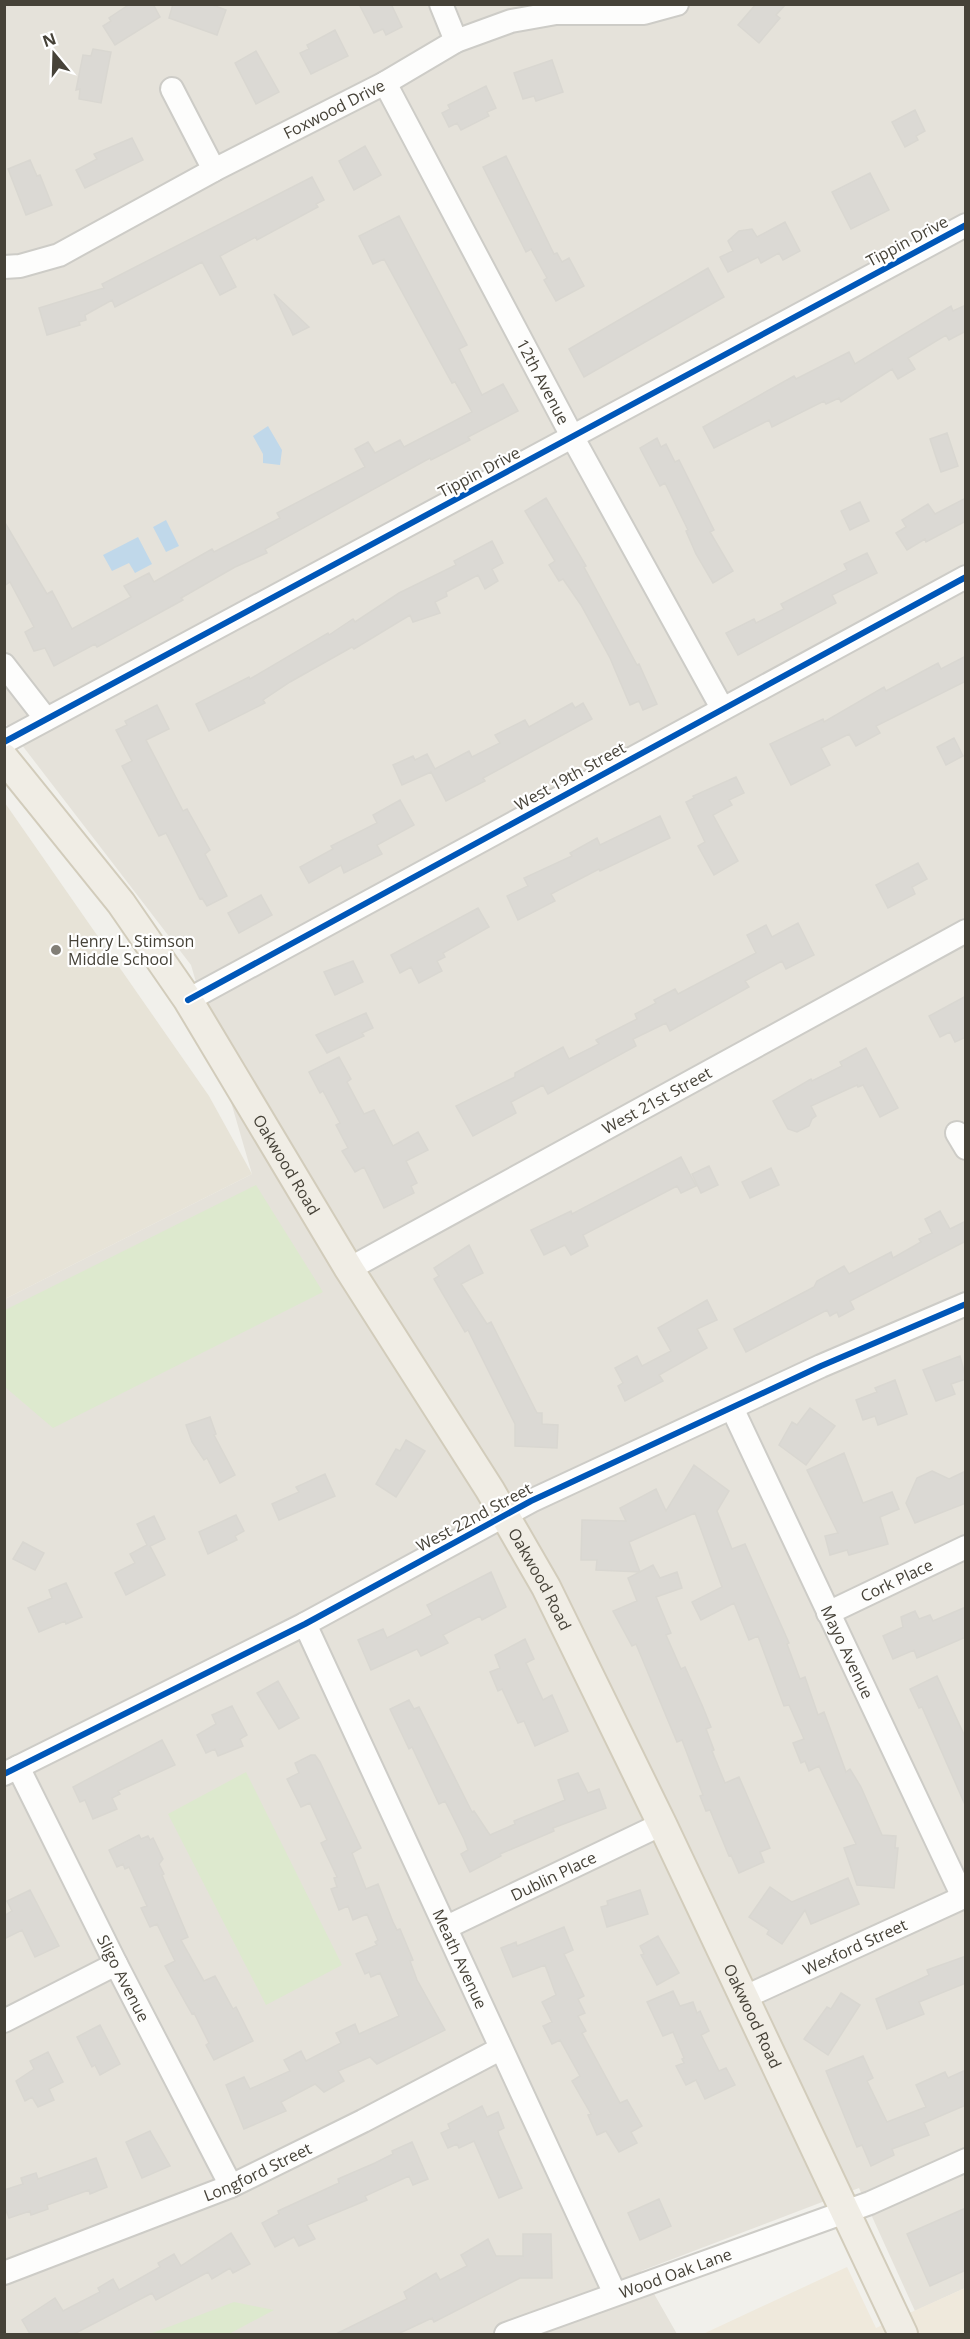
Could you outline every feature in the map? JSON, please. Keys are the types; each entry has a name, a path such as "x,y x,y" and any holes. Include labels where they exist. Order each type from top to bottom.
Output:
{"main road":[{"name":"Oakwood Road","path":"4,758 121,903 188,1000 349,1269 504,1514 563,1619 903,2334"}],"street":[{"path":"441,4 456,41"},
{"name":"Foxwood Drive","path":"4,267 20,266 59,255 214,170 385,82 456,41 511,21 556,13 644,13 677,4"},
{"name":"12th Avenue","path":"385,82 573,438 722,708"},
{"path":"172,89 214,170"},
{"name":"Tippin Drive","path":"4,742 966,225"},
{"name":"West 19th Street","path":"188,1000 722,708 966,578"},
{"path":"4,665 46,719"},
{"name":"West 21st Street","path":"349,1269 966,931"},
{"name":"West 22nd Street","path":"11,1771 305,1624 504,1514 821,1366 966,1304"},
{"name":"Mayo Avenue","path":"732,1408 964,1896"},
{"name":"Cork Place","path":"828,1613 966,1547"},
{"name":"Meath Avenue","path":"305,1624 615,2294"},
{"name":"Sligo Avenue","path":"11,1771 116,1964 231,2186"},
{"name":"Dublin Place","path":"447,1928 662,1824"},
{"name":"Wexford Street","path":"743,1998 964,1896"},
{"path":"4,2021 116,1964"},
{"name":"Longford Street","path":"4,2273 231,2186 363,2121 500,2049"},
{"name":"Wood Oak Lane","path":"506,2334 878,2200 966,2160"}],"shaded area":[{"path":"5,5 965,5 965,2288 915,2311 859,2188 641,2271 677,2334 5,2334 5,1299 252,1174 191,965 5,723"},
{"name":"Henry L. Stimson Middle School","path":"5,803 209,1096 252,1174 5,1299"},
{"path":"847,2267 876,2328 965,2288 965,2334 703,2334"}],"green space":[{"path":"256,1185 323,1292 53,1428 5,1387 5,1310"},
{"path":"246,1772 342,1965 266,2005 168,1814"},
{"path":"234,2302 274,2310 229,2334 150,2334"}],"water":[{"path":"268,426 282,450 280,465 263,463 263,454 253,436"},
{"path":"166,520 179,546 166,552 153,527"},
{"path":"138,537 152,564 135,573 129,563 112,571 103,555"}],"building":[{"path":"130,4 153,4 160,17 115,45 103,26 111,21 109,18"},
{"path":"173,4 210,4 226,10 217,35 169,18"},
{"path":"359,4 391,4 402,27 386,35 383,29 374,33"},
{"path":"756,4 786,4 776,15 780,18 759,43 738,25"},
{"path":"335,30 348,56 311,74 300,53 309,49 307,45"},
{"path":"93,49 111,52 101,103 79,99 80,89 76,90 83,55 91,56"},
{"path":"256,51 279,92 256,104 235,63"},
{"path":"552,60 563,92 536,101 534,96 523,99 514,73"},
{"path":"486,86 496,108 487,112 489,116 461,130 457,123 449,127 442,113 450,109 448,105"},
{"path":"915,110 925,131 916,136 918,140 905,147 892,122"},
{"path":"132,138 143,160 85,188 76,170 97,159 94,154"},
{"path":"365,146 381,175 354,190 339,161"},
{"path":"506,156 554,254 557,253 562,262 569,258 584,286 556,301 544,280 547,278 531,249 526,252 483,167"},
{"path":"30,160 37,176 40,175 52,205 26,215 8,169"},
{"path":"870,173 889,210 851,229 832,192"},
{"path":"312,177 324,200 316,204 318,207 257,240 256,237 220,256 236,287 220,295 202,262 115,307 112,300 85,315 86,320 79,322 80,325 47,335 39,308 104,288 102,284"},
{"path":"399,216 467,345 459,349 482,395 503,384 518,411 468,437 470,440 431,460 430,458 265,549 267,553 235,567 181,598 183,600 97,647 95,644 54,666 45,648 34,651 25,632 34,627 10,582 4,586 4,521 47,594 52,591 72,629 131,597 124,586 149,573 154,582 212,549 214,552 280,518 277,513 365,467 355,449 368,442 375,453 400,440 404,447 472,412 455,382 452,383 384,259 373,264 359,236"},
{"path":"785,222 800,251 783,260 779,253 761,263 758,257 728,272 720,257 733,251 728,241 739,231 752,229 757,237"},
{"path":"708,268 724,297 584,377 569,349"},
{"path":"274,294 309,327 293,335"},
{"path":"966,305 966,331 949,340 946,335 908,358 915,369 898,379 892,369 841,402 839,398 826,404 824,401 772,427 769,420 714,448 703,427 794,376 796,379 849,352 855,364 951,306 953,311"},
{"path":"947,433 958,466 941,472 930,439"},
{"path":"657,438 661,447 666,444 675,462 679,460 714,530 710,532 733,571 713,583 696,554 686,531 688,530 665,483 660,486 640,448"},
{"path":"546,498 586,566 584,567 637,665 639,664 657,704 643,710 639,701 630,705 610,658 581,605 563,579 559,581 549,565 555,561 525,511"},
{"path":"966,498 966,521 926,542 925,539 907,550 896,533 906,527 902,520 928,504 935,514"},
{"path":"860,502 869,521 850,530 841,511"},
{"path":"492,541 503,563 492,569 498,581 485,589 478,575 446,592 447,596 435,602 440,613 413,622 410,615 354,649 352,647 290,682 263,700 265,703 209,731 196,704 249,677 250,679 353,619 355,622 399,593 456,565 454,561"},
{"path":"867,553 877,573 832,595 836,603 738,655 726,633 754,619 756,623 784,609 781,604 847,570 844,564"},
{"path":"966,656 966,681 876,726 880,733 856,746 849,734 821,748 830,765 791,785 770,744 823,719 824,722 884,687 886,691 938,663 941,669"},
{"path":"572,703 575,708 583,703 592,719 483,778 485,781 446,801 431,772 402,785 393,765 413,756 415,760 427,754 435,769 469,751 472,757 500,743 495,735 525,720 529,727"},
{"path":"157,705 169,729 146,740 183,811 187,809 210,850 205,854 227,896 207,906 202,898 200,899 166,833 159,836 122,766 132,761 116,730 127,725 125,721"},
{"path":"954,738 963,756 946,765 937,747"},
{"path":"736,777 744,793 729,800 732,805 713,815 738,861 714,875 698,846 705,842 686,802 694,798 693,796"},
{"path":"400,800 414,825 377,845 382,854 344,873 341,865 309,883 300,867 333,849 331,846 377,823 373,815"},
{"path":"660,816 670,838 600,871 599,869 551,894 555,901 518,920 507,896 528,886 524,878 572,856 570,853 597,838 600,845"},
{"path":"918,863 927,879 912,887 915,894 888,908 876,885"},
{"path":"261,895 272,915 239,933 228,913"},
{"path":"478,908 489,927 443,953 445,957 437,961 442,971 419,983 411,967 400,973 391,955"},
{"path":"798,923 814,955 786,969 782,961 745,981 749,987 670,1031 666,1023 633,1039 636,1046 548,1094 543,1085 511,1102 516,1113 473,1136 456,1106 515,1077 515,1073 563,1047 569,1059 599,1044 596,1040 637,1019 635,1014 656,1003 654,1000 675,989 678,994 756,953 747,935 766,925 772,937"},
{"path":"353,961 363,982 335,995 324,972"},
{"path":"966,996 966,1037 955,1042 950,1032 940,1037 929,1016"},
{"path":"366,1013 373,1028 362,1033 364,1036 327,1053 316,1035"},
{"path":"866,1048 898,1108 880,1117 863,1085 858,1087 857,1085 811,1106 816,1116 809,1126 797,1132 788,1129 773,1101 811,1079 812,1081 842,1066 840,1062"},
{"path":"339,1057 351,1079 347,1082 364,1114 374,1110 393,1146 418,1132 428,1150 406,1161 417,1183 411,1186 414,1193 384,1208 364,1167 355,1172 342,1151 348,1148 336,1125 340,1123 323,1091 320,1093 309,1072"},
{"path":"681,1157 696,1186 681,1193 677,1186 583,1235 588,1246 571,1255 565,1245 544,1255 531,1230 571,1211 572,1214"},
{"path":"709,1166 718,1185 701,1193 692,1174"},
{"path":"771,1168 779,1185 750,1198 742,1182"},
{"path":"940,1211 950,1229 966,1221 966,1241 850,1301 854,1309 839,1317 837,1312 830,1316 827,1310 746,1352 734,1329 814,1287 817,1281 844,1266 849,1274 891,1252 893,1258 921,1242 919,1239 932,1233 925,1219"},
{"path":"469,1245 483,1273 461,1284 487,1324 491,1322 537,1413 542,1413 542,1424 558,1425 557,1448 515,1446 515,1424 468,1330 465,1332 434,1279 439,1276 434,1268"},
{"path":"707,1300 717,1320 697,1329 707,1348 659,1375 663,1381 625,1401 618,1386 623,1383 615,1368 637,1356 642,1366 671,1351 658,1328"},
{"path":"960,1356 966,1379 951,1384 955,1394 936,1401 923,1370"},
{"path":"895,1380 907,1414 878,1425 875,1416 863,1420 856,1400 877,1392 875,1388"},
{"path":"810,1408 835,1426 806,1465 779,1445 792,1422 797,1425"},
{"path":"210,1417 216,1434 214,1435 235,1475 220,1483 207,1458 204,1460 192,1442 186,1425"},
{"path":"406,1440 425,1451 396,1497 376,1484 396,1449 400,1451"},
{"path":"844,1453 863,1503 892,1492 899,1509 880,1517 888,1544 849,1555 847,1550 830,1555 825,1536 838,1533 807,1470"},
{"path":"694,1465 729,1491 717,1511 732,1549 745,1544 789,1643 787,1644 800,1679 805,1677 818,1715 824,1712 846,1772 850,1769 861,1787 882,1835 896,1836 895,1848 898,1848 894,1888 857,1885 844,1848 856,1844 819,1766 809,1771 805,1761 801,1763 793,1743 804,1739 789,1705 784,1706 758,1636 749,1640 734,1603 701,1620 692,1602 722,1587 695,1513 629,1542 640,1572 596,1570 597,1560 581,1560 582,1520 626,1521 620,1508 656,1489 666,1511"},
{"path":"932,1471 949,1479 966,1471 966,1503 915,1523 906,1503 917,1478"},
{"path":"325,1474 335,1496 279,1520 272,1504 299,1492 296,1487"},
{"path":"236,1515 244,1531 235,1536 237,1540 208,1554 199,1532"},
{"path":"154,1516 165,1539 150,1546 165,1575 126,1595 115,1573 135,1563 130,1554 147,1545 137,1524"},
{"path":"23,1542 44,1553 35,1570 13,1559"},
{"path":"653,1565 660,1578 677,1572 682,1588 656,1597 671,1633 666,1635 681,1669 685,1667 711,1727 706,1729 725,1783 739,1777 770,1848 760,1852 764,1862 739,1873 731,1855 729,1856 710,1810 706,1811 700,1796 703,1795 682,1740 677,1742 636,1644 632,1646 613,1611 637,1601 628,1578"},
{"path":"491,1572 506,1607 482,1620 480,1616 443,1635 448,1643 421,1656 417,1649 371,1670 358,1640 383,1629 387,1638 432,1615 427,1605"},
{"path":"66,1583 82,1617 66,1624 65,1621 39,1632 28,1608 52,1598 49,1590"},
{"path":"966,1607 966,1637 917,1658 914,1650 893,1659 883,1636 903,1627 901,1617 915,1611 919,1619 930,1615 933,1621"},
{"path":"525,1639 534,1659 526,1663 543,1700 552,1695 568,1731 535,1746 524,1721 518,1723 502,1689 498,1691 490,1672 500,1668 495,1655"},
{"path":"937,1676 966,1739 966,1807 922,1707 919,1708 910,1689"},
{"path":"278,1681 299,1718 279,1729 257,1693"},
{"path":"409,1700 414,1709 419,1707 472,1812 474,1811 490,1835 515,1824 514,1821 565,1800 558,1780 578,1773 588,1793 599,1789 606,1808 553,1828 554,1831 500,1854 501,1856 470,1872 461,1854 468,1850 464,1839 445,1801 439,1804 412,1747 409,1749 390,1709"},
{"path":"232,1706 247,1735 240,1739 243,1746 218,1756 215,1749 206,1753 197,1735 216,1724 212,1715"},
{"path":"162,1740 175,1765 118,1791 120,1794 112,1798 117,1809 93,1819 85,1800 80,1802 73,1787"},
{"path":"315,1755 320,1762 361,1848 352,1853 366,1889 378,1884 393,1922 397,1930 400,1929 413,1960 410,1961 417,1980 445,2030 377,2064 370,2057 338,2071 344,2081 324,2092 315,2084 281,2102 286,2111 244,2129 226,2085 244,2077 250,2089 290,2071 284,2060 301,2051 306,2061 341,2043 336,2033 355,2024 359,2034 399,2016 380,1973 371,1977 369,1972 365,1974 356,1954 377,1945 375,1942 378,1940 367,1914 353,1920 348,1906 339,1910 331,1889 337,1887 334,1878 337,1877 321,1843 327,1840 310,1803 301,1807 287,1779 299,1773 295,1763"},
{"path":"139,1835 141,1839 148,1836 150,1840 153,1838 163,1859 159,1864 164,1874 162,1875 188,1937 181,1940 204,1981 215,1976 233,2009 236,2007 253,2041 214,2060 206,2045 209,2043 194,2013 192,2014 165,1966 175,1961 157,1924 150,1927 141,1908 147,1906 129,1867 125,1869 123,1864 117,1867 109,1850"},
{"path":"848,1878 859,1904 811,1924 805,1910 782,1944 767,1934 769,1930 749,1917 770,1887 792,1902"},
{"path":"30,1890 59,1946 35,1957 22,1930 4,1939 4,1916 12,1911 7,1901"},
{"path":"640,1890 648,1914 607,1927 601,1907 608,1905 607,1901"},
{"path":"564,1927 573,1950 564,1954 584,1996 578,1999 585,2013 578,2016 586,2031 582,2033 620,2103 627,2100 642,2126 631,2132 637,2143 619,2152 606,2131 597,2135 588,2115 591,2114 572,2081 580,2076 560,2040 552,2044 543,2026 552,2022 542,2002 556,1995 545,1965 513,1977 501,1948 516,1942 517,1946"},
{"path":"658,1936 679,1973 657,1985 641,1955 644,1954 640,1946"},
{"path":"966,1956 966,1983 919,2002 924,2014 887,2029 876,1999 929,1975 927,1970"},
{"path":"673,1991 680,2006 693,2002 697,2013 700,2011 709,2031 701,2035 719,2071 726,2068 735,2085 705,2099 696,2080 686,2085 676,2066 684,2063 682,2059 684,2058 673,2032 663,2036 647,2002"},
{"path":"841,1993 860,2005 828,2055 804,2039 827,2007 831,2009"},
{"path":"100,2025 120,2064 100,2075 95,2065 92,2067 77,2037"},
{"path":"48,2052 63,2082 49,2089 54,2100 38,2107 32,2097 25,2101 16,2081 34,2069 30,2061"},
{"path":"863,2056 873,2078 867,2081 887,2122 926,2107 916,2085 945,2072 948,2078 966,2070 966,2105 924,2123 929,2135 892,2149 894,2155 871,2166 862,2145 857,2147 826,2071"},
{"path":"482,2106 487,2117 498,2112 504,2128 498,2131 499,2135 522,2188 499,2198 474,2141 459,2148 457,2144 448,2148 441,2133 450,2129 448,2124"},
{"path":"150,2131 170,2166 142,2178 126,2142"},
{"path":"412,2142 428,2179 413,2185 409,2176 365,2196 367,2200 307,2225 315,2239 299,2246 294,2237 275,2247 262,2223 279,2214 278,2211 339,2183 338,2179 393,2154 392,2151"},
{"path":"96,2158 107,2187 90,2194 89,2190 47,2205 48,2209 31,2215 30,2211 9,2218 4,2205 4,2190 23,2184 21,2178 36,2173 38,2179"},
{"path":"659,2199 671,2226 640,2240 628,2213"},
{"path":"966,2208 966,2270 930,2286 907,2234"},
{"path":"231,2233 250,2264 233,2273 230,2268 212,2279 208,2272 156,2300 152,2293 74,2334 30,2334 22,2320 55,2298 63,2311 100,2292 98,2288 113,2279 119,2290 160,2267 158,2263 174,2254 181,2266"},
{"path":"523,2234 551,2234 552,2278 520,2278 434,2322 432,2318 398,2334 336,2334 407,2299 404,2292 436,2273 440,2280 467,2266 461,2255 488,2239 496,2256 523,2256"}],"cycle path":[{"path":"4,742 966,225"},
{"path":"188,1000 966,577"},
{"path":"4,1774 305,1624 531,1501 821,1366 966,1304"}],"place":[{"name":"Henry L. Stimson Middle School","path":"56,950"}]}
